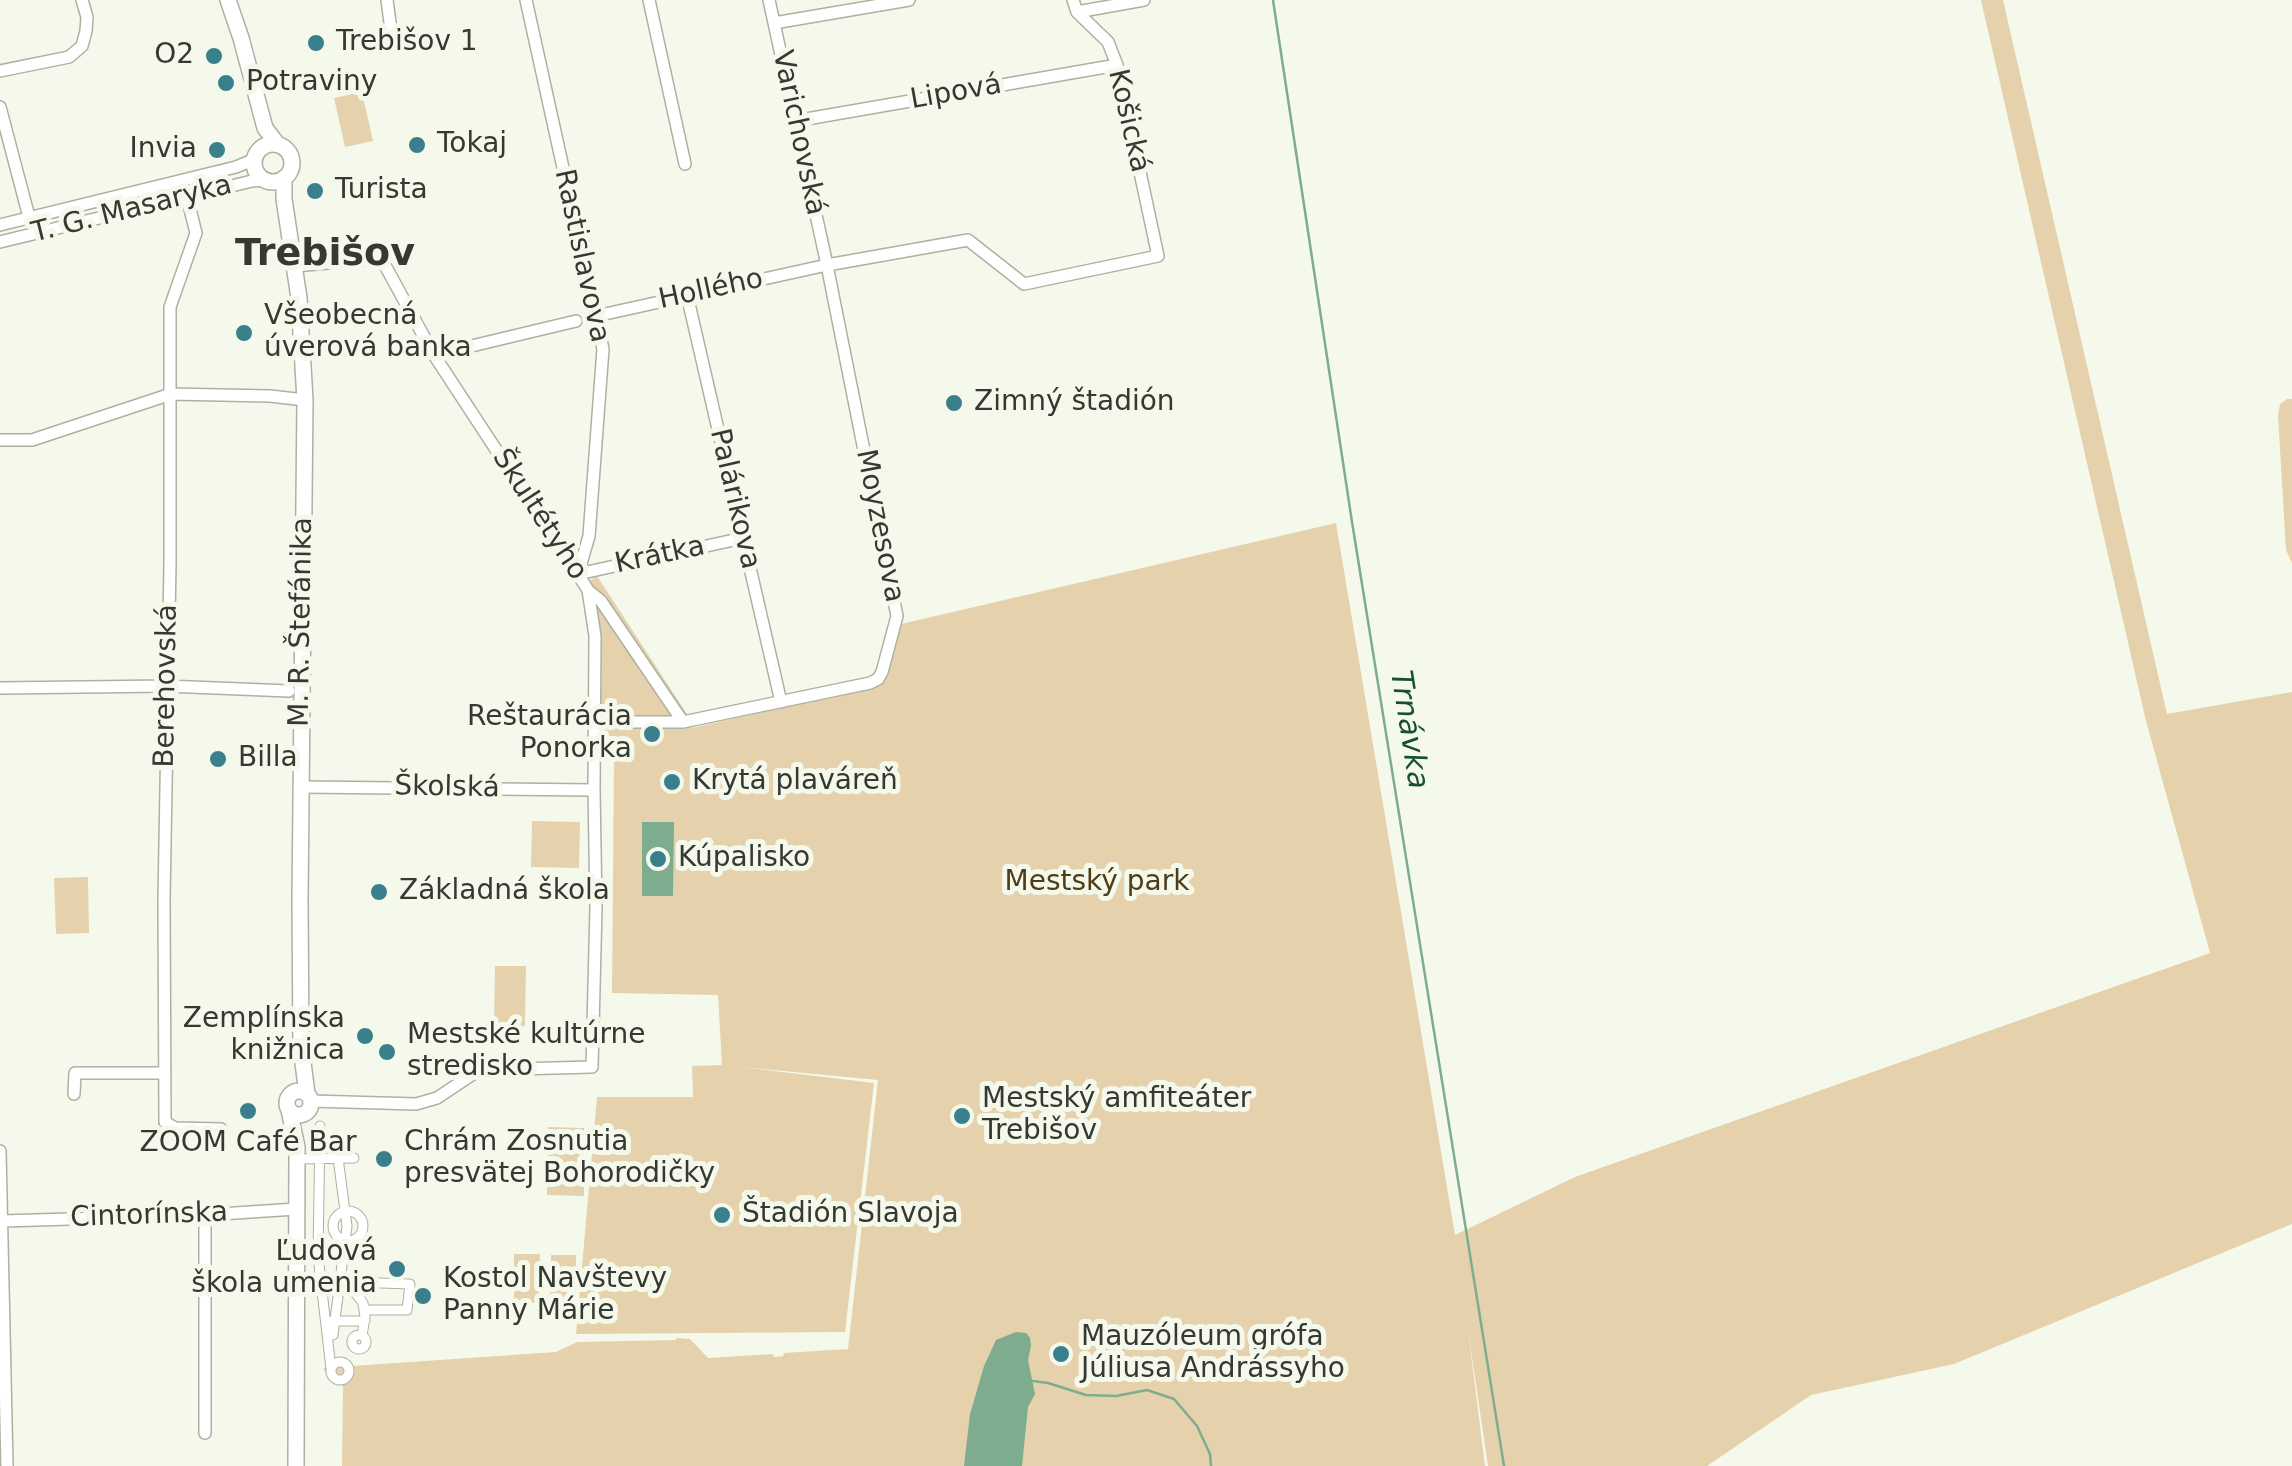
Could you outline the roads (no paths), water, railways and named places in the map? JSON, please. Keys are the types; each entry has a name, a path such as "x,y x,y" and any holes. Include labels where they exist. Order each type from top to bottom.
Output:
{"street":[{"path":"0,71 68,57 82,46 87,17 82,0"},
{"path":"228,0 265,128 265,151 256,171 274,180 290,172 292,160 288,152 265,151"},
{"path":"387,0 393,45"},
{"name":"Rastislavova","path":"526,0 602,349 588,536 578,574"},
{"path":"649,0 685,164"},
{"name":"Varichovská","path":"770,0 827,265"},
{"path":"774,23 909,0"},
{"path":"1075,6 1144,0"},
{"name":"Košická","path":"1075,6 1108,42 1117,65 1158,256"},
{"name":"Lipová","path":"795,121 1117,65"},
{"path":"0,107 29,218"},
{"name":"T. G. Masaryka","path":"0,225 236,167 265,151"},
{"name":"T. G. Masaryka","path":"0,241 252,181 274,180"},
{"name":"M. R. Štefánika","path":"274,180 284,199 296,266 305,400 296,1466"},
{"name":"Berehovská","path":"174,182 196,233 170,307 165,1122 175,1128 222,1129"},
{"path":"66,208 70,225"},
{"name":"Hollého","path":"596,316 827,265 968,240 1024,284 1158,256"},
{"name":"Škultétyho","path":"296,266 381,258 434,355 588,590 595,636 592,1068 479,1070 437,1098 416,1104 301,1102"},
{"name":"Moyzesova","path":"594,722 683,722 878,680 897,616 827,265"},
{"name":"Palárikova","path":"687,295 781,702"},
{"path":"434,355 576,321"},
{"path":"0,440 32,440 170,394 305,400"},
{"name":"Krátka","path":"578,574 743,538"},
{"path":"588,590 600,601 683,722"},
{"path":"0,688 166,686 289,691"},
{"name":"Školská","path":"301,787 594,790"},
{"path":"74,1094 75,1072 164,1072"},
{"path":"320,1126 321,1281 331,1320 332,1369 334,1377 340,1380 349,1371 346,1364 356,1349 366,1344 359,1296 343,1282"},
{"path":"331,1320 343,1282 346,1240 338,1136"},
{"path":"0,1152 8,1466"},
{"path":"297,1153 354,1158"},
{"path":"319,1248 327,1242 333,1226 338,1214 356,1214 362,1225 356,1238 338,1237 333,1226 327,1210 320,1204"},
{"name":"Cintorínska","path":"2,1221 296,1210"},
{"path":"205,1216 205,1433"},
{"path":"321,1281 410,1284 407,1310 331,1335"},
{"path":"331,1320 363,1326"}],"waterway":[{"name":"Trnávka","path":"1273,0 1352,522 1504,1466"},
{"path":"1033,1381 1086,1395 1116,1396 1147,1390 1174,1399 1197,1426 1210,1454 1211,1466"}],"place":[{"name":"Trebišov 1","path":"316,43"},
{"name":"O2","path":"214,56"},
{"name":"Potraviny","path":"226,83"},
{"name":"Tokaj","path":"417,145"},
{"name":"Invia","path":"217,150"},
{"name":"Turista","path":"315,191"},
{"name":"Všeobecná úverová banka","path":"244,333"},
{"name":"Zimný štadión","path":"954,403"},
{"name":"Reštaurácia Ponorka","path":"652,734"},
{"name":"Billa","path":"218,759"},
{"name":"Krytá plaváreň","path":"672,782"},
{"name":"Kúpalisko","path":"658,859"},
{"name":"Základná škola","path":"379,892"},
{"name":"Zemplínska knižnica","path":"365,1036"},
{"name":"Mestské kultúrne stredisko","path":"387,1052"},
{"name":"ZOOM Café Bar","path":"248,1111"},
{"name":"Mestský amfiteáter Trebišov","path":"962,1116"},
{"name":"Chrám Zosnutia presvätej Bohorodičky","path":"384,1159"},
{"name":"Štadión Slavoja","path":"722,1215"},
{"name":"Ľudová škola umenia","path":"397,1269"},
{"name":"Kostol Navštevy Panny Márie","path":"423,1296"},
{"name":"Mauzóleum grófa Júliusa Andrássyho","path":"1061,1354"}],"district":[{"name":"Trebišov","path":"325,255"}],"park label":[{"name":"Mestský park","path":"1097,883"}]}
